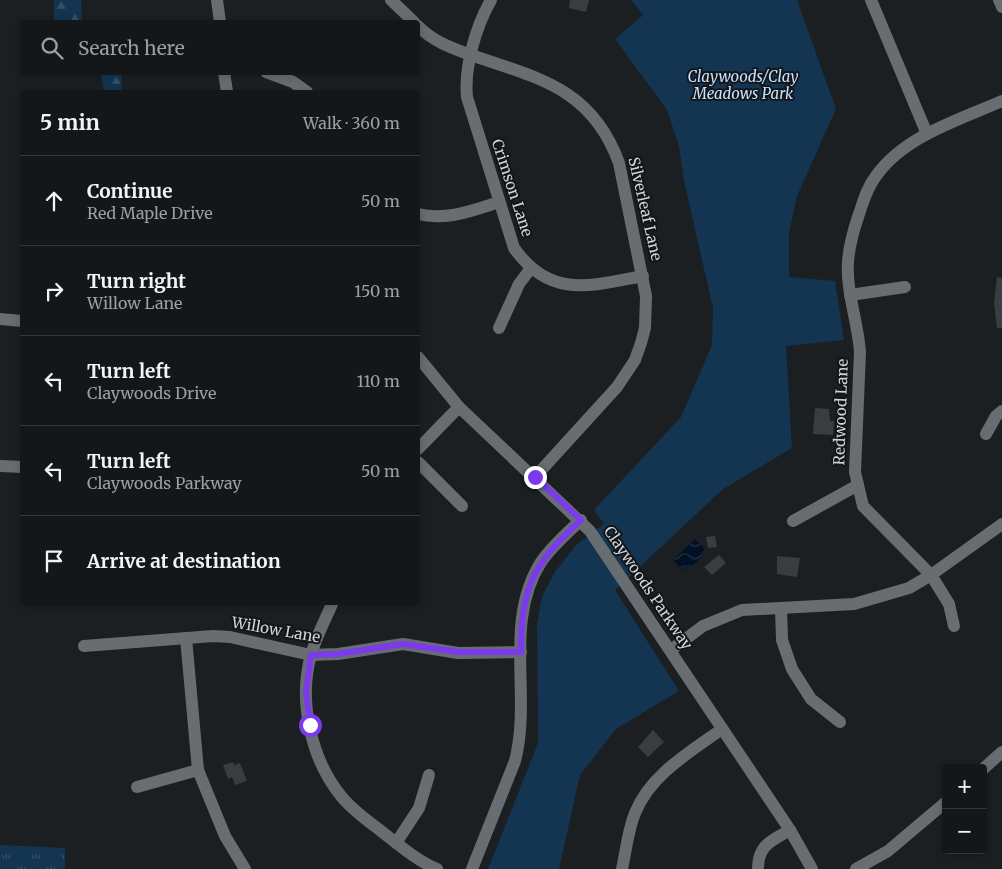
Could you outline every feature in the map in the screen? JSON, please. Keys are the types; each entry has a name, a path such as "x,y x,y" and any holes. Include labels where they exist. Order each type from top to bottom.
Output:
{"street":[{"path":"217,0 220,20"},
{"path":"391,0 412,20"},
{"name":"Crimson Lane","path":"490,0 470,54 467,69 467,97 514,248 531,268 555,282 578,287 643,276"},
{"path":"871,0 927,134"},
{"name":"Silverleaf Lane","path":"420,27 446,46 553,84 572,95 596,118 613,146 619,162 643,276 646,311 645,328 635,360 617,387 535,477"},
{"path":"224,75 227,90"},
{"path":"275,75 287,79 304,90"},
{"name":"Redwood Lane","path":"954,626 949,604 932,576 863,506 855,472 854,453 860,352 850,295 848,262 853,230 862,201 876,175 882,168 900,151 927,134 1002,102"},
{"path":"420,214 441,217 455,215 499,202"},
{"path":"499,328 519,284 531,268"},
{"path":"850,295 905,287"},
{"path":"0,319 20,321"},
{"name":"Claywoods Parkway","path":"420,359 459,407 581,520 671,650 790,830 812,869"},
{"path":"420,447 459,407"},
{"path":"986,434 996,416 1002,411"},
{"path":"420,464 462,506"},
{"path":"0,466 20,467"},
{"path":"793,521 858,485"},
{"path":"472,869 520,744 523,604 534,573 552,548 581,520"},
{"path":"671,650 693,631 712,620 742,610 854,604 909,588 932,576 1002,524"},
{"path":"332,605 311,655 306,692 307,711 324,770 342,797 354,810 417,859 437,869"},
{"path":"781,608 782,640 792,669 811,699 840,722"},
{"path":"186,638 198,770 225,836 245,869"},
{"name":"Willow Lane","path":"84,646 186,638 230,638 311,655 338,654 403,644 458,652 521,652"},
{"path":"622,869 634,814 656,779 722,729"},
{"path":"987,765 1002,752"},
{"path":"137,787 198,770"},
{"path":"396,843 419,808 430,775"},
{"path":"856,869 888,850 942,805"},
{"path":"758,867 758,854 766,845 790,830"}],"green space":[{"path":"54,0 81,0 82,20 54,20"},
{"name":"Claywoods/Clay Meadows Park","path":"631,0 797,0 836,109 797,196 789,233 789,277 835,281 844,340 786,346 792,448 723,489 615,590 679,691 616,729 580,775 559,869 488,869 538,743 537,624 542,596 555,572 576,545 604,524 594,510 681,417 712,345 713,308 684,181 679,146 667,110 615,39 643,15"},
{"path":"101,75 122,75 121,90 104,90"},
{"path":"0,845 65,848 65,869 0,869"}],"water":[{"path":"695,539 705,549 701,553 703,556 692,566 689,564 682,570 673,560"}],"building":[{"path":"570,0 589,0 586,12 569,8"},
{"path":"997,277 1002,278 1002,328 997,328 994,303"},
{"path":"815,408 829,409 830,421 834,421 833,435 813,434"},
{"path":"715,536 717,547 708,548 706,537"},
{"path":"719,555 726,563 712,575 704,567"},
{"path":"777,556 800,558 797,577 777,574"},
{"path":"653,730 664,742 648,757 638,747"},
{"path":"233,762 234,765 240,763 247,781 235,785 232,777 228,779 223,765"}],"route":[{"path":"310,725 306,692 311,655 338,654 403,644 467,653 521,652 523,604 534,573 552,548 581,520 535,477"}]}
